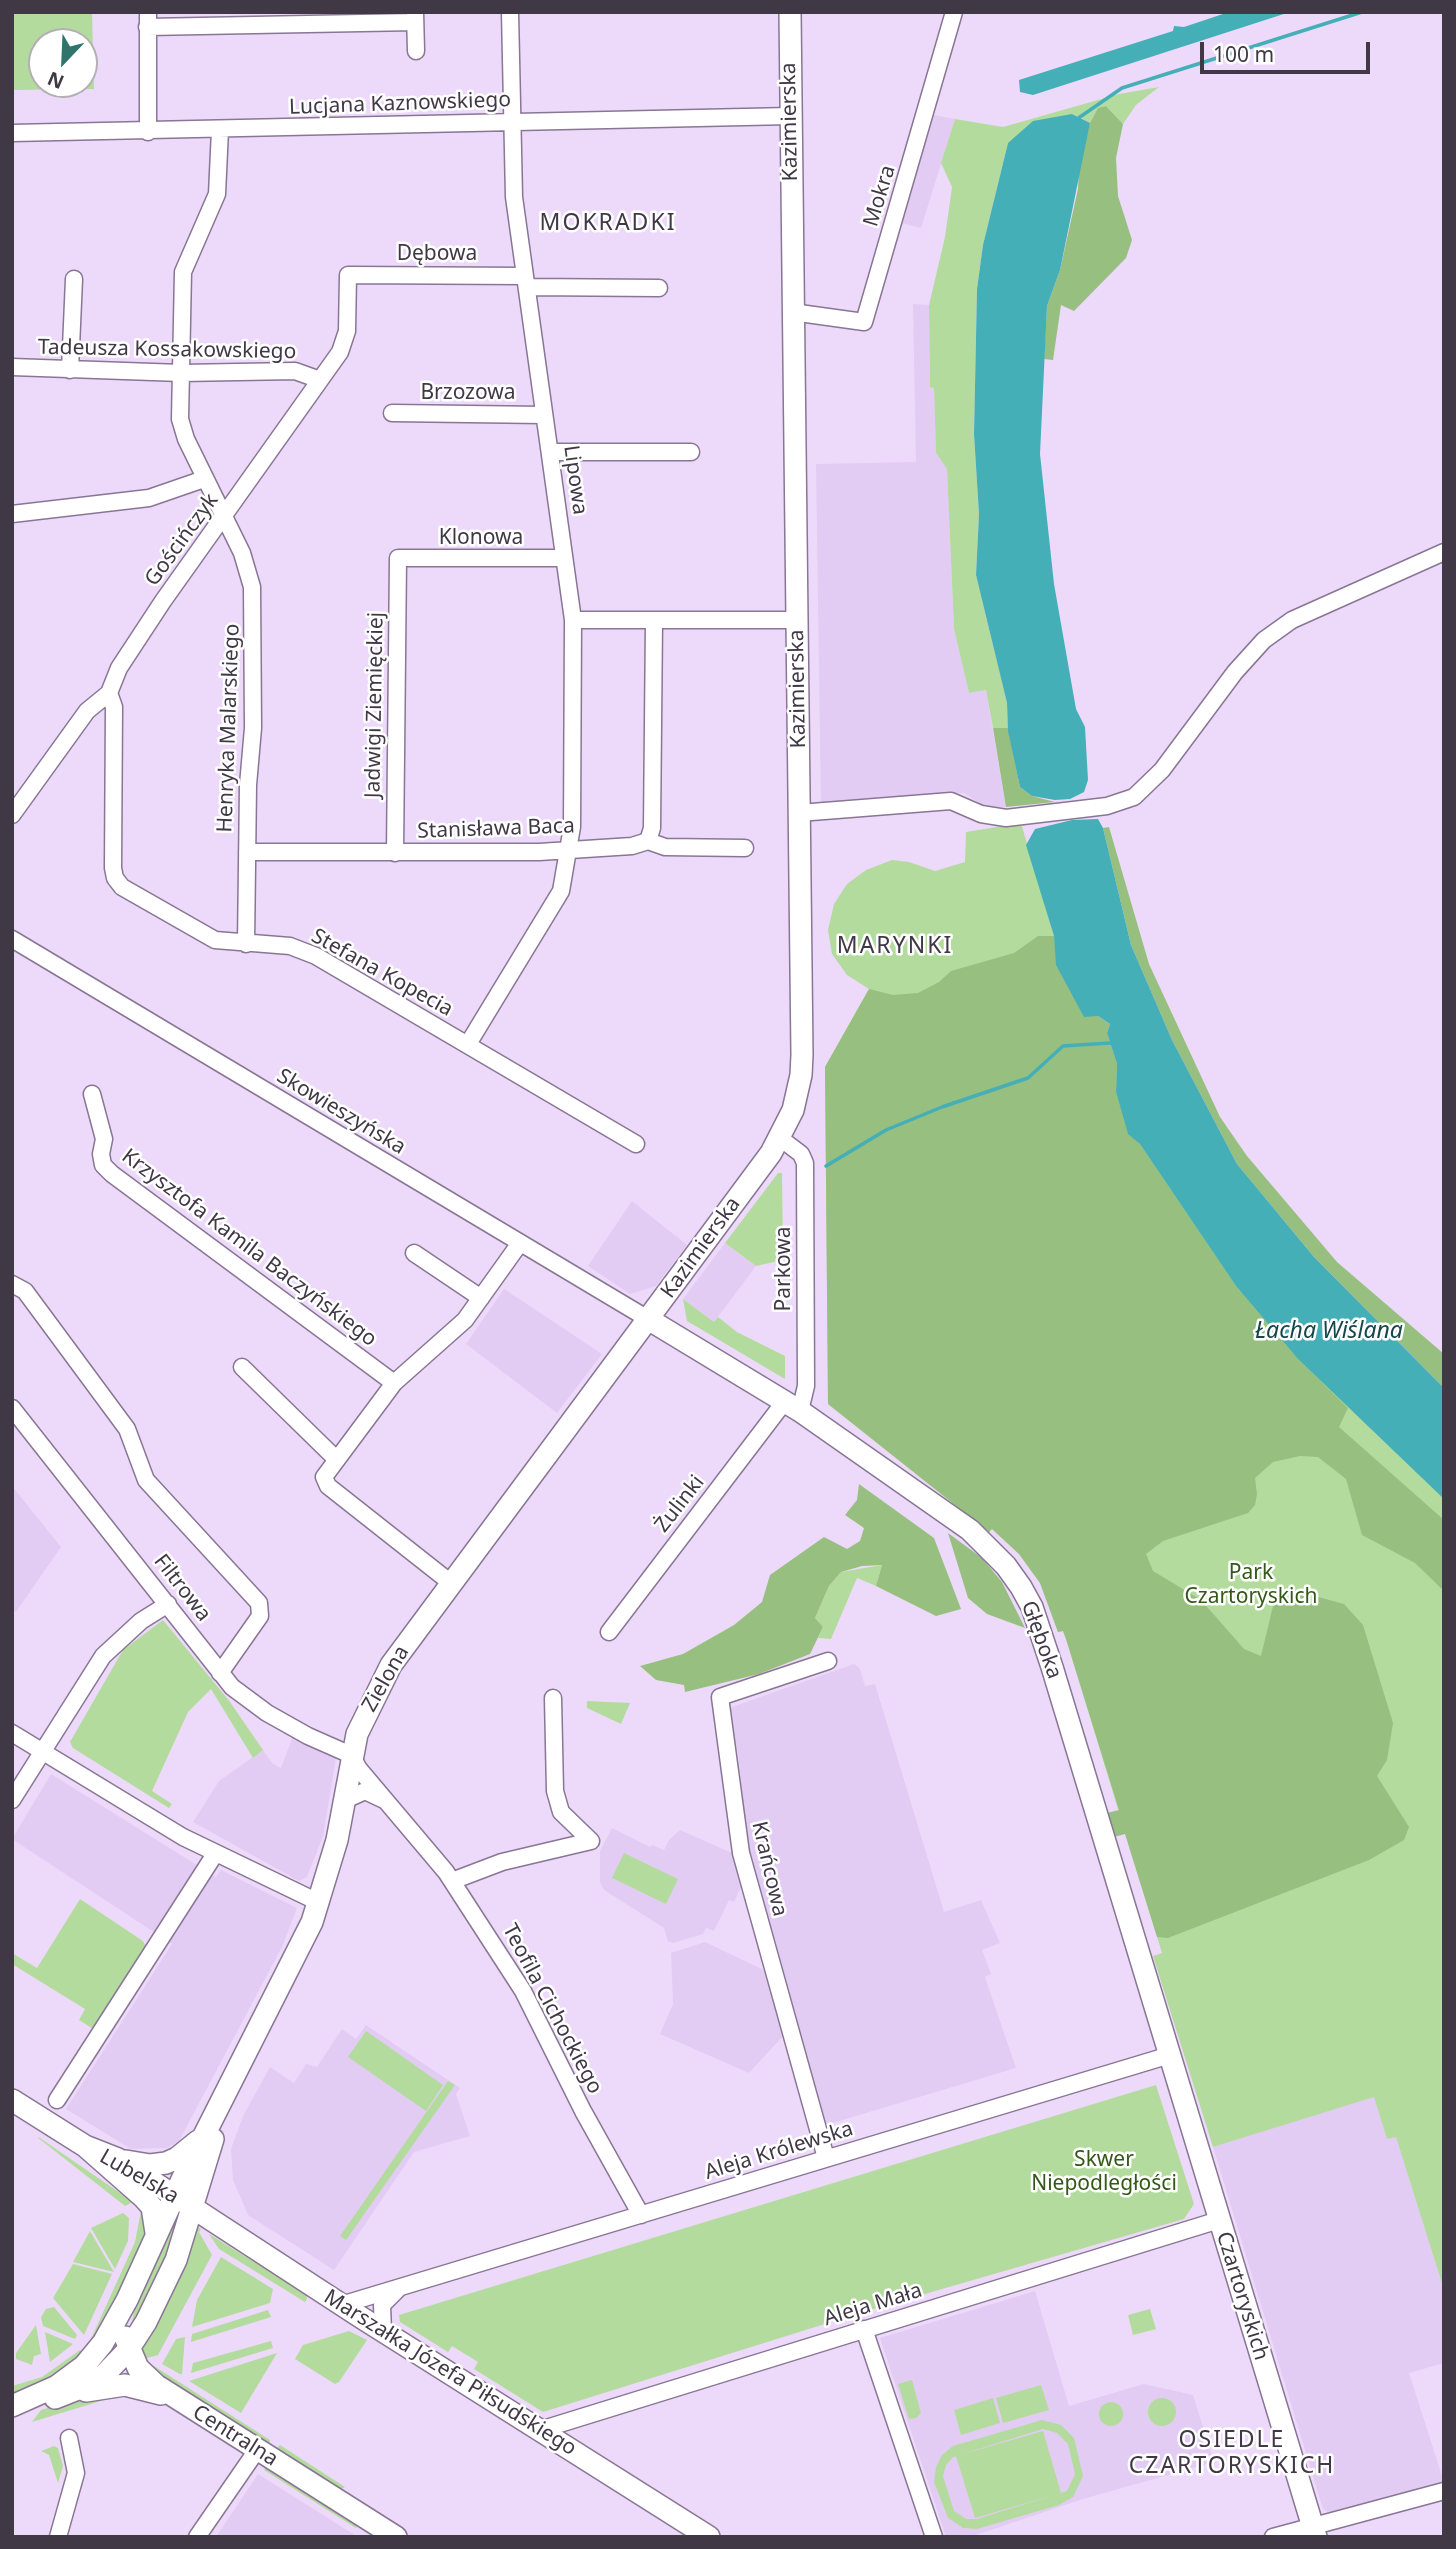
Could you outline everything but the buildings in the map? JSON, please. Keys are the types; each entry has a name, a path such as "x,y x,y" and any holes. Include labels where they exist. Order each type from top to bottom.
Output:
{"main road":[{"name":"Kazimierska","path":"648,1319 780,1138 793,1110 801,1075 790,12"},
{"name":"Głęboka","path":"648,1319 793,1406 970,1530 1006,1566 1021,1587 1042,1636 1170,2055"},
{"name":"Zielona","path":"12,2407 57,2386 84,2366 103,2343 127,2300 204,2134 228,2091 320,1903 351,1755 377,1689 407,1641 648,1319"},
{"name":"Czartoryskich","path":"1170,2055 1314,2531"},
{"name":"Zielona","path":"67,2395 104,2375 128,2350 164,2287 191,2213 228,2091"},
{"name":"Lubelska","path":"12,2100 85,2146 143,2197"},
{"path":"118,2160 136,2164 166,2163 186,2152 204,2134"},
{"name":"Lubelska","path":"85,2146 118,2160 191,2213"},
{"path":"143,2197 152,2207 156,2234"},
{"path":"143,2197 172,2200"},
{"path":"156,2234 167,2222 191,2213"},
{"name":"Marszałka Józefa Piłsudskiego","path":"191,2213 212,2221 709,2537"},
{"path":"127,2300 124,2326 128,2350"},
{"name":"Centralna","path":"128,2350 146,2377 397,2537"},
{"path":"12,2407 125,2385 152,2391 185,2404"}],"street":[{"name":"Lipowa","path":"468,1044 504,980 557,901 570,848 573,620 514,197 510,12"},
{"name":"Mokra","path":"792,312 864,322 954,12"},
{"path":"148,132 147,20 415,17 416,51"},
{"name":"Lucjana Kaznowskiego","path":"12,133 790,116"},
{"name":"Henryka Malarskiego","path":"220,130 216,194 183,272 180,419 204,478 242,553 254,606 246,944"},
{"name":"Dębowa","path":"348,275 659,288"},
{"name":"Gościńczyk","path":"12,815 87,711 109,693 123,661 346,340 348,275"},
{"path":"70,370 74,279"},
{"name":"Tadeusza Kossakowskiego","path":"12,368 181,373 295,371 320,380"},
{"name":"Brzozowa","path":"392,414 544,415"},
{"path":"550,452 691,452"},
{"path":"12,514 149,498 204,478"},
{"path":"799,813 951,801 981,814 1006,818 1107,806 1134,797 1149,785 1235,672 1264,640 1292,620 1444,552"},
{"name":"Klonowa","path":"398,558 564,558"},
{"name":"Jadwigi Ziemięckiej","path":"395,853 398,558"},
{"path":"573,620 797,620"},
{"path":"648,841 652,828 654,621"},
{"name":"Stefana Kopecia","path":"109,693 114,707 115,878 122,887 203,935 246,944 303,950 636,1144"},
{"name":"Stanisława Baca","path":"247,852 539,852 632,846 648,841 665,847 745,848"},
{"name":"Skowieszyńska","path":"12,939 648,1319"},
{"name":"Krzysztofa Kamila Baczyńskiego","path":"92,1094 104,1139 101,1154 103,1165 112,1174 394,1383"},
{"name":"Parkowa","path":"780,1138 801,1154 805,1163 806,1386 793,1406"},
{"path":"451,1583 328,1486 324,1477 335,1458 394,1383 413,1363 451,1336 520,1244"},
{"path":"414,1253 481,1298"},
{"path":"12,1284 25,1290 127,1429 146,1480 258,1603 260,1616 220,1673"},
{"path":"242,1367 335,1458"},
{"name":"Żulinki","path":"608,1632 793,1406"},
{"name":"Filtrowa","path":"12,1408 232,1687 267,1713 308,1736 351,1755"},
{"path":"12,1800 103,1656 141,1621 168,1604"},
{"name":"Krańcowa","path":"825,2158 741,1853 720,1697 828,1661"},
{"path":"452,1881 502,1862 591,1841 561,1812 555,1791 553,1698"},
{"path":"12,1733 153,1821 215,1854 320,1903"},
{"name":"Teofila Cichockiego","path":"351,1755 359,1769 452,1881 523,1991 583,2110 641,2215"},
{"path":"343,1801 365,1791 386,1801"},
{"path":"60,2095 215,1854"},
{"name":"Aleja Królewska","path":"341,2305 1170,2055"},
{"name":"Aleja Mała","path":"540,2430 1219,2220"},
{"path":"383,2332 382,2305 400,2288"},
{"path":"864,2329 934,2537"},
{"path":"58,2537 76,2473 69,2438"},
{"path":"197,2537 257,2450"},
{"path":"1273,2537 1314,2531 1444,2491"}],"shaded area":[{"path":"1106,106 1123,124 1116,158 1118,196 1132,240 1126,258 1074,311 1061,305 1053,360 1044,359 1047,306 1060,270 1078,189 1079,166 1090,123 1098,108"},
{"path":"934,115 955,119 921,228 902,223"},
{"path":"913,304 929,305 930,386 934,387 936,453 947,468 954,629 969,693 986,690 1006,807 988,809 964,793 821,807 816,464 916,462"},
{"path":"993,728 1008,728 1020,787 1032,796 1055,802 1006,807"},
{"path":"1109,827 1149,964 1220,1117 1247,1156 1337,1262 1444,1354 1444,1388 1314,1257 1237,1164 1172,1040 1131,945 1103,828"},
{"name":"Park Czartoryskich","path":"1038,936 1054,936 1057,965 1098,1016 1110,1024 1107,1033 1117,1064 1116,1092 1128,1133 1140,1144 1236,1286 1298,1359 1348,1408 1339,1427 1444,1520 1444,1591 1415,1563 1362,1535 1346,1479 1318,1457 1300,1456 1273,1462 1255,1478 1255,1505 1248,1513 1163,1541 1146,1554 1153,1571 1201,1600 1244,1649 1261,1656 1273,1606 1290,1595 1311,1595 1344,1604 1363,1625 1393,1723 1387,1760 1377,1776 1409,1827 1404,1840 1369,1860 1168,1938 1157,1937 1125,1834 1114,1837 1107,1813 1119,1810 1066,1639 1063,1631 1058,1632 1040,1583 1019,1554 992,1529 989,1532 828,1404 825,1067 869,989 893,995 918,993 939,982 951,971 1014,953"},
{"path":"632,1201 687,1245 656,1286 630,1294 588,1266"},
{"path":"725,1243 756,1266 714,1322 683,1299"},
{"path":"504,1289 602,1354 557,1413 466,1344"},
{"path":"859,1484 934,1538 961,1609 936,1616 876,1586 882,1565 862,1566 841,1572 829,1586 815,1618 823,1627 810,1654 759,1674 685,1692 684,1685 656,1680 640,1666 683,1654 734,1625 762,1602 770,1575 824,1537 847,1549 860,1541 864,1528 845,1515 857,1500"},
{"path":"12,1486 61,1547 16,1612 12,1610"},
{"path":"948,1533 982,1558 1002,1582 1025,1628 987,1614 968,1598"},
{"path":"854,1664 860,1669 865,1686 875,1684 944,1912 981,1900 1000,1943 982,1950 991,1974 985,1977 1016,2068 826,2125 747,1839 738,1753 729,1712 732,1707"},
{"path":"293,1736 336,1758 323,1836 307,1877 299,1881 193,1822 219,1781 263,1750 273,1764 281,1768"},
{"path":"51,1774 216,1877 221,1870 297,1908 282,1947 179,2141 167,2148 131,2149 66,2109 172,1944 12,1839"},
{"path":"612,1828 650,1847 652,1845 664,1850 669,1840 680,1830 732,1853 741,1887 734,1902 729,1900 714,1931 706,1928 703,1934 673,1943 668,1941 664,1928 604,1890 600,1882 600,1851"},
{"path":"705,1942 764,1970 783,2036 749,2073 660,2034 673,2004 671,1953"},
{"path":"366,2025 460,2088 456,2094 470,2136 414,2152 334,2270 248,2215 233,2180 231,2149 243,2116 270,2067 294,2083 306,2064 317,2067 342,2029 356,2039"},
{"path":"1374,2096 1387,2138 1396,2136 1444,2290 1444,2363 1409,2373 1444,2482 1329,2513 1323,2509 1213,2147"},
{"path":"1035,2291 1069,2406 1144,2384 1193,2395 1214,2462 1083,2499 970,2537 946,2537 880,2338"},
{"path":"258,2474 358,2537 216,2537"}],"green space":[{"path":"12,12 92,12 92,28 28,28 28,90 12,90"},
{"path":"1159,87 1136,105 1123,124 1106,106 1098,108 1090,123 1072,114 1008,143 983,245 977,289 974,434 979,514 976,575 1007,703 1008,728 993,728 986,690 969,693 954,629 947,469 936,453 934,388 930,387 929,305 945,237 952,187 941,163 955,119 1003,127 1119,94"},
{"name":"Park Czartoryskich","path":"1021,823 1054,936 1107,1033 1117,1064 1444,1483 1444,2290 1396,2137 1387,2139 1374,2097 1213,2147 1153,1956 1162,1953 1066,1639 1063,1631 1058,1632 1040,1583 1019,1554 992,1529 989,1532 828,1404 825,1067 869,989 847,975 832,954 828,930 834,904 847,884 866,870 892,860 909,862 935,871 965,862 966,832"},
{"path":"778,1173 782,1173 783,1260 756,1266 725,1243"},
{"path":"683,1299 714,1322 718,1317 737,1332 785,1356 785,1379 687,1321"},
{"path":"882,1565 876,1586 857,1578 831,1639 818,1638 823,1627 815,1618 829,1586 841,1572"},
{"path":"163,1620 230,1702 263,1750 253,1758 211,1689 188,1712 152,1791 172,1804 169,1808 73,1748 70,1742 123,1650"},
{"path":"587,1701 630,1703 621,1724 587,1708"},
{"path":"624,1853 678,1879 666,1904 612,1878"},
{"path":"80,1899 143,1941 146,1947 95,2030 79,2020 85,2009 12,1964 12,1953 37,1968"},
{"path":"366,2031 443,2085 426,2111 348,2057"},
{"path":"448,2081 455,2085 346,2240 340,2236"},
{"name":"Skwer Niepodległości","path":"1156,2085 1194,2204 1184,2219 873,2309 543,2412 474,2369 478,2362 452,2346 448,2352 400,2322 399,2315"},
{"path":"37,2137 40,2138 133,2202 125,2206"},
{"path":"141,2211 146,2234 94,2345 90,2341 135,2242"},
{"path":"123,2213 129,2218 128,2241 115,2269 91,2228"},
{"path":"176,2226 172,2249 131,2330 134,2309 168,2230"},
{"path":"196,2226 201,2229 199,2232 212,2255 158,2355 140,2360 137,2351"},
{"path":"90,2231 114,2272 73,2262"},
{"path":"209,2234 306,2294 305,2302 219,2249"},
{"path":"221,2257 273,2289 270,2303 192,2327 197,2300"},
{"path":"73,2264 112,2274 84,2335 53,2298"},
{"path":"54,2307 77,2335 75,2339 43,2326 41,2317 46,2309"},
{"path":"1150,2309 1156,2329 1133,2335 1128,2315"},
{"path":"268,2310 271,2317 191,2342 192,2334"},
{"path":"36,2325 41,2354 34,2356 32,2365 16,2359 16,2353"},
{"path":"349,2331 367,2340 339,2382 335,2384 295,2359 303,2345"},
{"path":"45,2332 73,2344 50,2362"},
{"path":"185,2337 180,2374 162,2364 176,2339"},
{"path":"271,2341 273,2348 191,2373 193,2363"},
{"path":"80,2350 86,2355 43,2384 12,2394 12,2386 42,2377"},
{"path":"277,2353 241,2413 189,2381"},
{"path":"154,2366 270,2440 269,2446 156,2375 150,2367"},
{"path":"912,2380 921,2413 916,2418 909,2419 898,2384"},
{"path":"1041,2385 1049,2410 1003,2423 996,2398"},
{"path":"103,2391 117,2396 32,2422 41,2410"},
{"path":"993,2398 1000,2423 961,2435 954,2410"},
{"path":"1162,2398 1172,2402 1176,2412 1172,2422 1162,2426 1152,2422 1148,2412 1152,2402"},
{"path":"1111,2402 1122,2409 1123,2414 1116,2425 1111,2426 1100,2419 1099,2414 1106,2403"},
{"path":"1042,2420 1061,2425 1074,2438 1083,2476 1073,2497 1059,2505 977,2529 963,2528 948,2518 934,2482 936,2467 942,2455 953,2446","holes":["1043,2429 1057,2433 1068,2444 1075,2474 1067,2491 977,2519 966,2519 954,2511 943,2476 946,2465 953,2457"]},
{"path":"1043,2431 1061,2493 975,2518 956,2456"},
{"path":"280,2445 345,2487 339,2490 275,2450"},
{"path":"54,2446 58,2448 63,2466 58,2483 49,2455 41,2451"},
{"path":"266,2466 359,2523 356,2528 264,2470"}],"water":[{"path":"1229,12 1290,12 1033,95 1020,92 1019,80 1173,31 1174,26 1184,27"},
{"path":"1072,114 1090,123 1060,270 1047,306 1040,454 1054,584 1076,709 1085,727 1088,780 1084,792 1070,799 1055,800 1032,796 1020,787 1008,731 1007,703 976,575 979,514 974,434 977,289 983,245 1008,143 1033,121"},
{"name":"Łacha Wiślana","path":"1098,819 1103,828 1131,945 1172,1040 1237,1164 1314,1257 1444,1388 1444,1499 1298,1359 1236,1286 1140,1144 1128,1134 1116,1092 1117,1064 1107,1033 1110,1024 1098,1016 1084,1017 1056,965 1054,936 1026,845 1035,829 1072,820"}],"waterway":[{"path":"1077,119 1122,88 1362,12"},
{"path":"826,1166 886,1130 942,1107 1028,1078 1063,1046 1110,1043"}],"district":[{"name":"MOKRADKI","path":"608,223"},
{"name":"MARYNKI","path":"895,946"},
{"name":"OSIEDLE CZARTORYSKICH","path":"1232,2453"}]}
